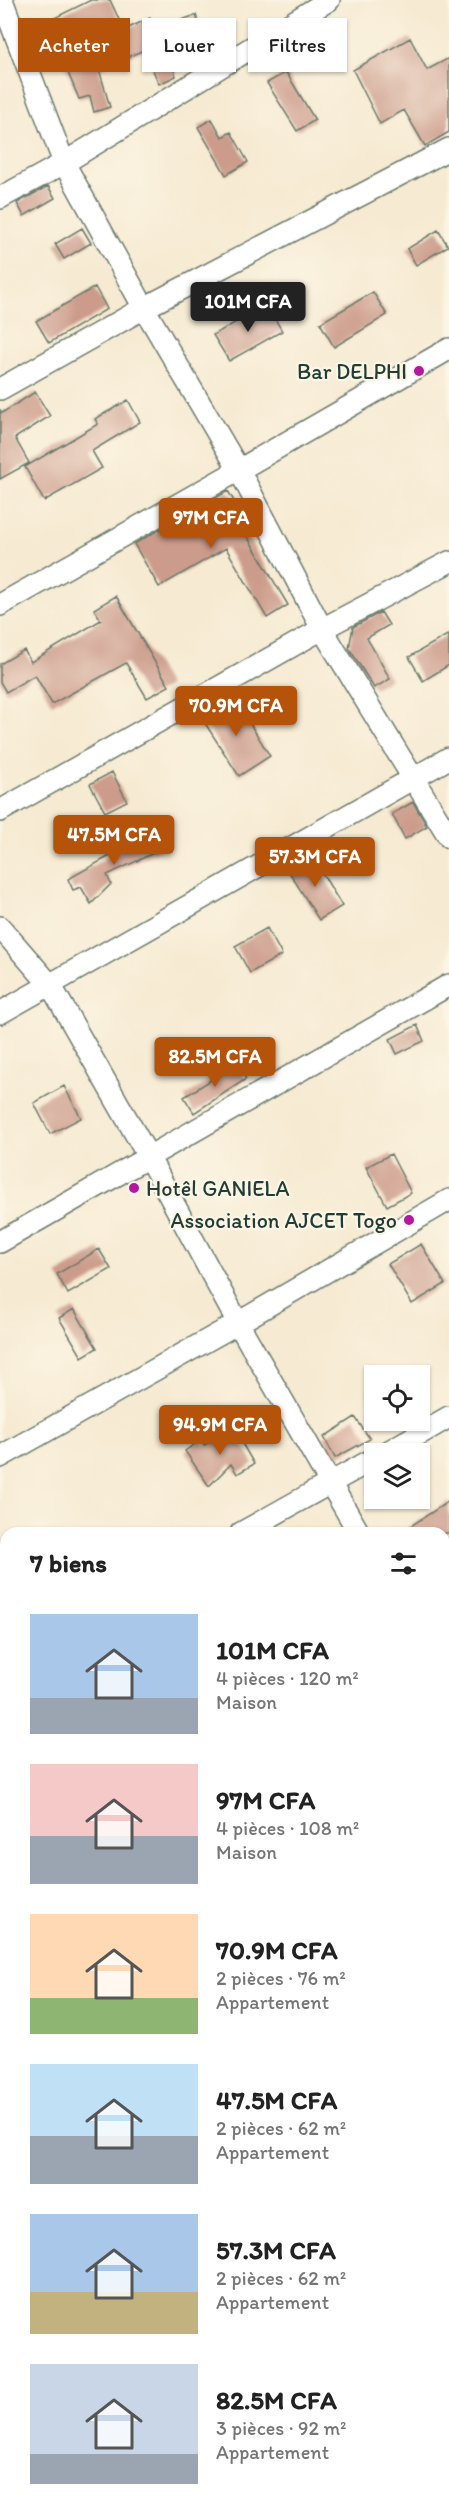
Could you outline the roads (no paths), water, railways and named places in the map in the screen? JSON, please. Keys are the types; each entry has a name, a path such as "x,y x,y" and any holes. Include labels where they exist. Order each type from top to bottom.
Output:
{"street":[{"path":"2,0 64,163 144,308 239,470 322,629 449,837"},
{"path":"0,198 64,163 329,0"},
{"path":"0,389 144,308 449,149"},
{"path":"0,606 449,349"},
{"path":"0,811 322,629 449,562"},
{"path":"0,1013 51,986 413,776 449,758"},
{"path":"0,927 51,986 148,1156 238,1323 356,1527"},
{"path":"0,1242 449,985"},
{"path":"0,1457 238,1323 449,1200"},
{"path":"403,1443 449,1417"},
{"path":"252,1527 364,1464"}],"place":[{"name":"Bar DELPHI","path":"419,371"},
{"name":"Hotêl GANIELA","path":"134,1188"},
{"name":"Association AJCET Togo","path":"409,1220"}]}
